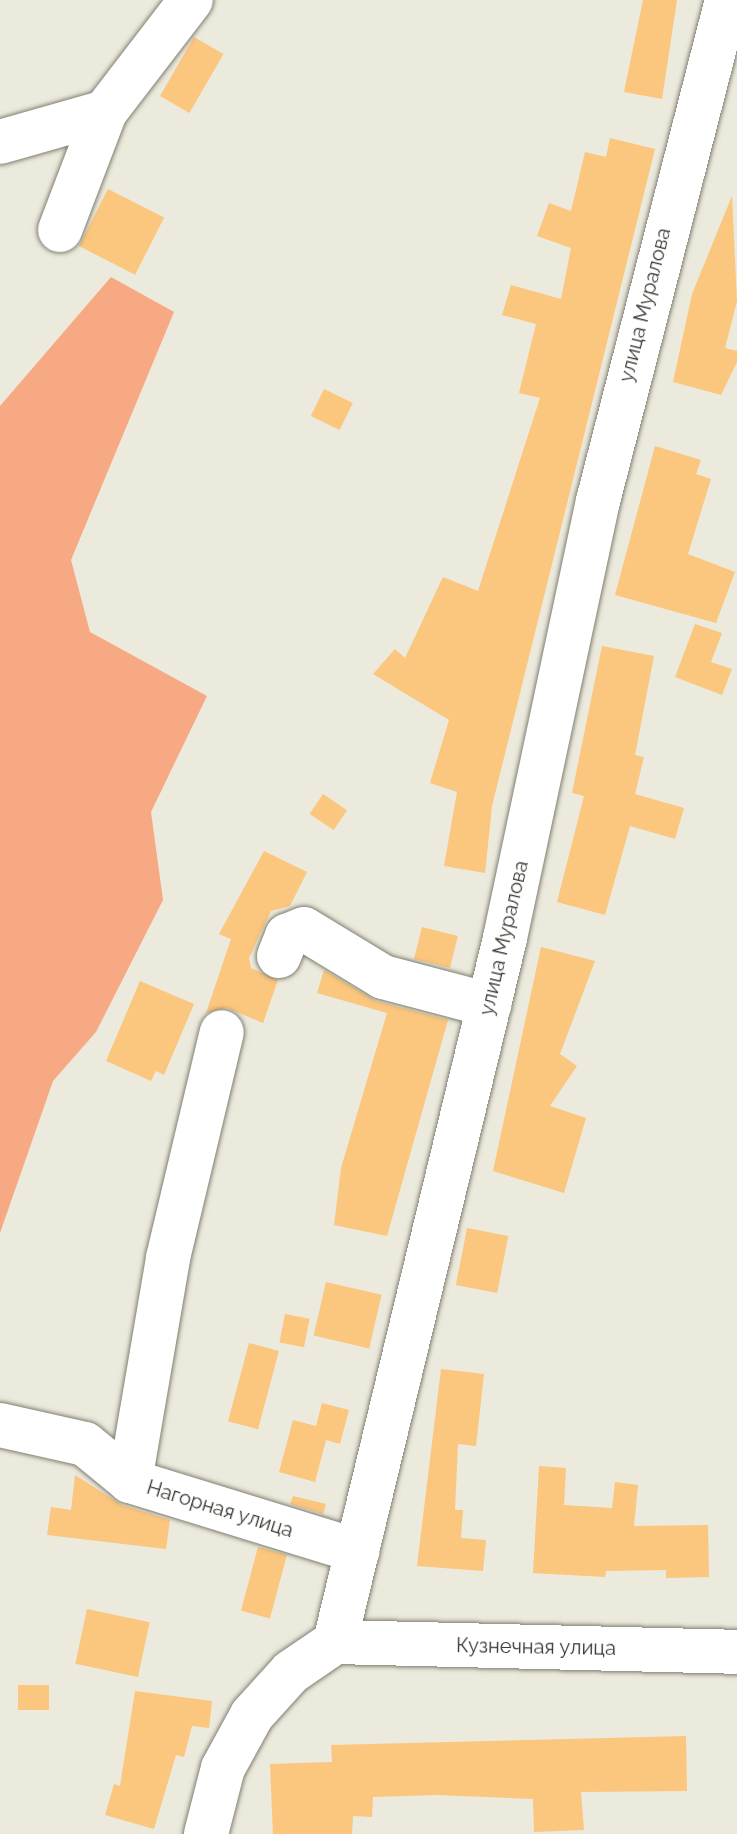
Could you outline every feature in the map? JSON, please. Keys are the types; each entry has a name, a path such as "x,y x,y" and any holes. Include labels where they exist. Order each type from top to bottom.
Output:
{"street":[{"path":"60,230 105,112 191,0"},
{"name":"улица Муралова","path":"335,1642 489,1005 598,501 727,0"},
{"path":"0,142 105,112"},
{"path":"279,956 287,936 304,929 383,977 489,1005"},
{"path":"130,1481 168,1258 222,1032"},
{"name":"Нагорная улица","path":"0,1425 85,1444 130,1481 357,1551"},
{"path":"206,1834 223,1768 252,1715 291,1672 335,1642"},
{"name":"Кузнечная улица","path":"335,1642 737,1652"}],"shaded area":[{"path":"111,277 174,312 71,560 90,632 207,696 151,812 163,900 96,1032 53,1081 0,1233 0,406"}],"building":[{"path":"643,0 677,0 662,99 624,92"},
{"path":"194,37 223,54 189,113 160,96"},
{"path":"610,138 655,149 492,806 485,873 444,866 457,792 430,783 449,720 373,674 395,649 405,658 443,577 478,591 540,398 519,393 536,324 502,315 511,285 561,299 571,248 537,236 549,203 571,211 585,152 606,157"},
{"path":"108,189 164,218 135,275 79,246"},
{"path":"732,196 737,301 725,348 737,351 737,362 721,395 673,382 692,294"},
{"path":"324,389 353,403 340,430 311,416"},
{"path":"655,446 701,460 696,474 711,479 688,554 735,572 716,623 615,595"},
{"path":"695,624 722,633 711,662 732,669 722,695 675,677"},
{"path":"602,646 654,656 635,755 644,757 635,794 684,808 675,839 630,826 605,915 557,902 584,796 572,793"},
{"path":"323,794 347,810 334,830 310,814"},
{"path":"264,851 307,872 290,906 271,911 249,958 251,968 278,980 263,1023 227,1008 206,1013 231,939 219,934"},
{"path":"422,927 458,936 450,968 414,959"},
{"path":"541,947 595,961 560,1054 577,1066 550,1106 586,1118 564,1193 493,1171"},
{"path":"324,970 376,1001 448,1020 387,1236 334,1225 341,1168 387,1013 317,993"},
{"path":"140,981 194,1004 164,1075 156,1071 151,1081 106,1061"},
{"path":"467,1228 508,1236 497,1293 456,1285"},
{"path":"326,1282 382,1295 369,1348 314,1336"},
{"path":"285,1314 310,1319 304,1347 279,1342"},
{"path":"249,1343 279,1351 258,1429 228,1421"},
{"path":"441,1369 484,1374 476,1446 458,1444 455,1510 463,1510 461,1538 486,1540 483,1571 417,1566"},
{"path":"322,1403 349,1410 340,1444 326,1440 315,1482 279,1472 293,1420 316,1426"},
{"path":"539,1466 566,1468 564,1505 612,1508 615,1482 638,1485 634,1526 708,1525 709,1577 666,1578 666,1570 606,1571 605,1577 533,1573"},
{"path":"75,1475 122,1505 170,1520 166,1549 47,1535 51,1507 71,1510"},
{"path":"293,1496 326,1504 323,1514 290,1504"},
{"path":"258,1547 287,1555 270,1619 241,1611"},
{"path":"87,1609 150,1622 138,1677 75,1664"},
{"path":"18,1685 49,1685 49,1710 18,1710"},
{"path":"135,1691 212,1701 209,1728 192,1726 184,1757 176,1755 154,1829 105,1815 114,1784 120,1786"},
{"path":"686,1736 687,1791 581,1792 584,1830 534,1832 533,1799 437,1795 373,1797 372,1817 353,1816 352,1834 273,1834 270,1764 332,1762 331,1745"}]}
